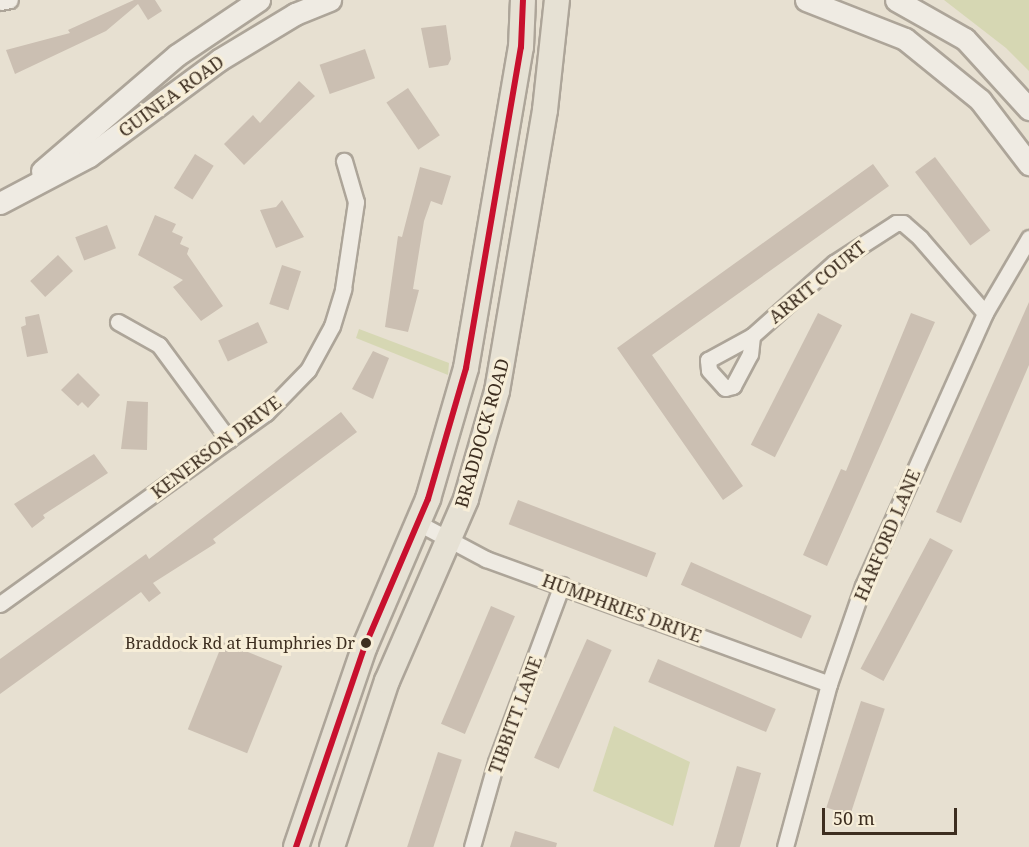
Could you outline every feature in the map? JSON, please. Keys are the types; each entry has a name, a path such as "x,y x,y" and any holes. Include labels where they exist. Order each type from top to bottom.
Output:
{"main road":[{"name":"GUINEA ROAD","path":"7,199 177,55 259,0"},
{"name":"GUINEA ROAD","path":"7,199 89,156 219,60 295,14 330,0"},
{"name":"BRADDOCK ROAD","path":"296,847 349,688 418,523 466,368 521,47 523,0"},
{"name":"BRADDOCK ROAD","path":"332,847 387,681 466,499 497,391 545,110 557,0"},
{"path":"806,0 905,39 980,100 1029,164"},
{"path":"896,0 965,39 1029,109"}],"street":[{"path":"0,2 10,0"},
{"name":"KENERSON DRIVE","path":"0,604 229,440 298,383 332,326 355,212 352,182 344,161"},
{"name":"ARRIT COURT","path":"752,336 834,263 896,223 903,223 920,238 985,313"},
{"name":"HARFORD LANE","path":"785,847 830,684 863,586 985,313 1029,238"},
{"path":"118,322 159,345 229,440"},
{"name":"HUMPHRIES DRIVE","path":"418,523 448,542 830,684"},
{"name":"TIBBITT LANE","path":"472,847 496,762 562,585"}],"green space":[{"path":"944,0 1029,0 1029,71 1006,48"},
{"path":"359,329 449,363 448,375 356,338"},
{"path":"614,726 690,762 673,826 593,791"}],"building":[{"path":"134,0 155,0 162,11 148,20 138,4 106,31 15,74 6,50 70,33 68,30"},
{"path":"446,25 451,59 448,65 429,68 421,28"},
{"path":"365,49 375,78 330,94 320,65"},
{"path":"299,81 315,96 244,165 224,144 253,115 260,123"},
{"path":"408,88 440,135 418,150 386,103"},
{"path":"195,154 214,166 192,200 174,188"},
{"path":"935,157 990,230 970,246 915,172"},
{"path":"873,164 889,186 652,355 743,486 723,500 617,348"},
{"path":"420,167 451,176 442,205 431,201 424,221 413,289 419,290 408,332 385,327 398,236 402,237"},
{"path":"282,200 304,237 276,248 260,210 276,207"},
{"path":"155,215 176,224 172,232 183,237 180,244 189,248 187,254 223,306 201,321 173,287 183,280 138,255"},
{"path":"107,225 116,248 84,261 75,237"},
{"path":"58,255 73,271 45,297 30,281"},
{"path":"282,265 301,271 288,310 269,304"},
{"path":"1029,302 1029,365 961,523 936,512"},
{"path":"818,313 842,325 775,457 751,445"},
{"path":"911,313 935,322 827,566 803,555 841,469 846,471"},
{"path":"39,314 48,353 27,357 21,327 26,325 25,317"},
{"path":"258,322 268,343 228,361 218,341"},
{"path":"373,351 389,358 373,399 352,389"},
{"path":"78,373 100,395 88,408 82,402 78,406 61,390"},
{"path":"127,401 148,402 147,450 121,449"},
{"path":"341,412 357,432 213,539 216,543 153,583 161,593 149,602 141,592 0,694 0,659 146,554 149,559"},
{"path":"94,454 108,473 43,515 45,518 32,528 14,504"},
{"path":"518,500 656,553 647,577 509,524"},
{"path":"930,538 953,550 883,681 861,669"},
{"path":"691,562 812,616 801,639 681,585"},
{"path":"491,606 515,616 465,734 441,724"},
{"path":"587,639 612,650 559,769 534,758"},
{"path":"223,642 282,666 247,753 188,729"},
{"path":"658,659 776,709 766,732 648,682"},
{"path":"861,701 885,709 850,815 826,808"},
{"path":"438,752 462,760 433,847 407,847"},
{"path":"737,766 761,773 740,847 714,847"},
{"path":"515,831 557,843 556,847 510,847"}],"transit line":[{"path":"296,847 365,646 428,499 466,368 521,47 523,0"}],"place":[{"name":"Braddock Rd at Humphries Dr","path":"366,643"}]}
